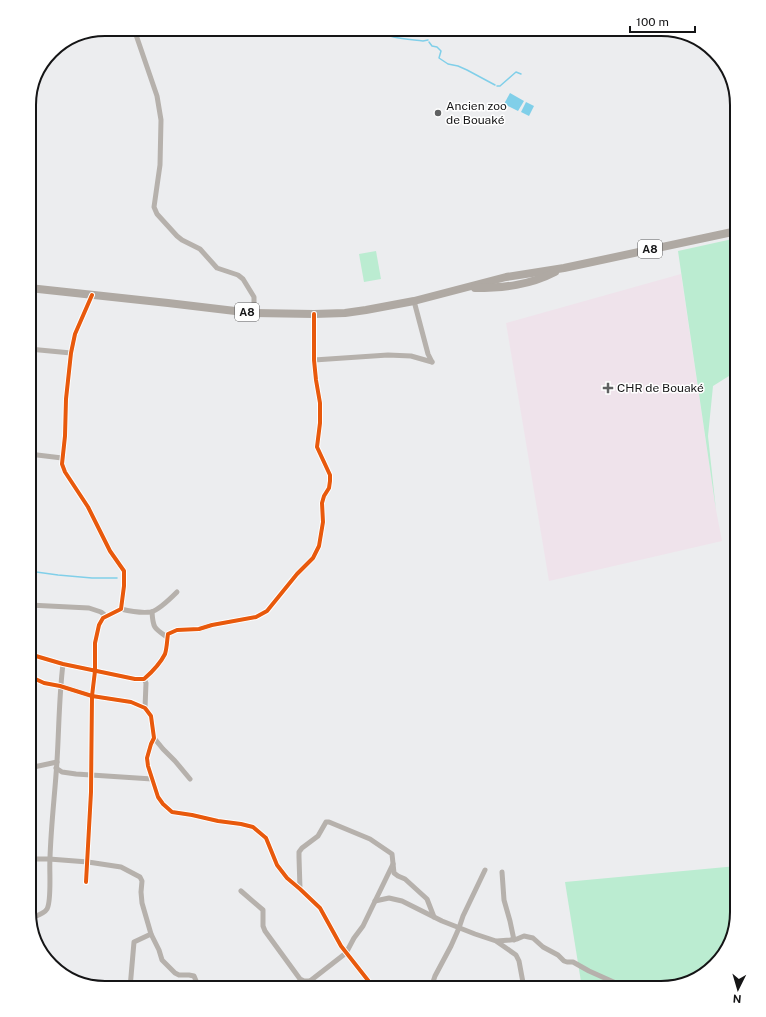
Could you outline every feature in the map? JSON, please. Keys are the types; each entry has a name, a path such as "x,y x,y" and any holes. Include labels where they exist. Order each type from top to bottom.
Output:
{"main road":[{"name":"A8","path":"36,289 252,313 345,313 414,301 506,278 564,268 730,232"}],"street":[{"path":"136,36 157,96 161,120 160,165 154,207 155,211 177,236 200,249 217,268 238,275 243,279 254,297 252,313"},
{"path":"92,295 75,334 71,353 66,399 65,436 62,464 65,472 88,507 110,551 124,571 121,609"},
{"path":"314,360 388,355 412,356 432,362 428,354 414,301"},
{"path":"36,656 94,671 135,679 144,679 152,673 165,653 168,634 176,630 199,629 212,625 256,617 267,611 297,574 313,558 319,546 323,522 322,503 329,488 330,482 330,475 317,447 320,423 320,403 314,360 314,314"},
{"path":"36,350 71,353"},
{"path":"36,455 62,458"},
{"path":"86,882 92,774 92,696 95,643 99,625 103,618 121,609 152,612 177,592"},
{"path":"36,605 89,608 101,612 106,616"},
{"path":"152,612 152,624 156,630 167,637"},
{"path":"36,916 47,909 49,897 52,817 57,762 60,686 63,664"},
{"path":"36,679 44,683 60,686 92,696 131,702 145,708 151,716 154,738 162,750 175,761 190,779"},
{"path":"144,679 146,683 145,708"},
{"path":"154,738 150,744 147,758 148,766 158,797 163,804 172,812 252,827 266,838 277,865 287,878 320,908 341,946 368,981"},
{"path":"36,767 57,762"},
{"path":"56,768 62,772 152,779"},
{"path":"300,889 299,852 318,836 326,822 332,823 370,839 392,854 394,873 405,879 427,899 434,917"},
{"path":"36,859 88,862 121,868 140,877 142,881 142,903 151,934 162,960 179,976 194,976 196,981"},
{"path":"311,981 346,953 354,938 363,926 393,864"},
{"path":"433,981 485,870"},
{"path":"502,872 504,900 514,940"},
{"path":"241,891 263,910 265,931 300,979 304,981"},
{"path":"375,901 389,898 402,901 459,928 496,941 516,955 519,961 523,981"},
{"path":"131,981 134,942 151,934"},
{"path":"496,941 514,940 524,936 533,938 558,955 564,961 573,962 611,981"}],"shaded area":[{"name":"CHR de Bouaké","path":"681,274 716,510 722,541 549,581 506,323"}],"green space":[{"path":"730,240 730,375 713,386 708,436 716,510 678,251"},
{"path":"376,251 381,279 364,282 359,254"},
{"path":"730,867 730,912 728,930 721,946 710,961 691,974 683,977 674,980 661,981 581,981 565,882"}],"water":[{"path":"510,93 524,101 518,111 504,104"},
{"path":"526,102 534,106 529,116 521,112"}],"waterway":[{"path":"390,36 423,41 428,40"},
{"path":"429,42 432,46 437,47 441,51 439,58 448,64 467,70 495,85"},
{"path":"497,86 500,86 516,72 521,74"},
{"path":"36,572 92,578 117,578"}],"cycle path":[{"path":"86,882 91,792 92,696 95,671 95,643 99,625 103,618 121,609 124,586 124,571 110,551 88,507 65,472 62,464 65,436 66,399 71,353 75,334 92,295"},
{"path":"36,656 63,664 135,679 144,679 156,668 165,654 168,634 177,630 199,629 212,625 256,617 267,611 297,574 313,558 319,546 323,522 322,503 329,488 330,481 330,475 317,447 320,423 320,403 314,360 314,314"},
{"path":"36,679 44,683 60,686 92,696 131,702 145,708 151,716 154,738 147,758 148,766 158,797 163,804 172,812 253,827 266,838 277,865 287,878 320,908 341,946 368,981"}],"place":[{"name":"Ancien zoo de Bouaké","path":"438,113"},
{"name":"CHR de Bouaké","path":"608,388"}]}
